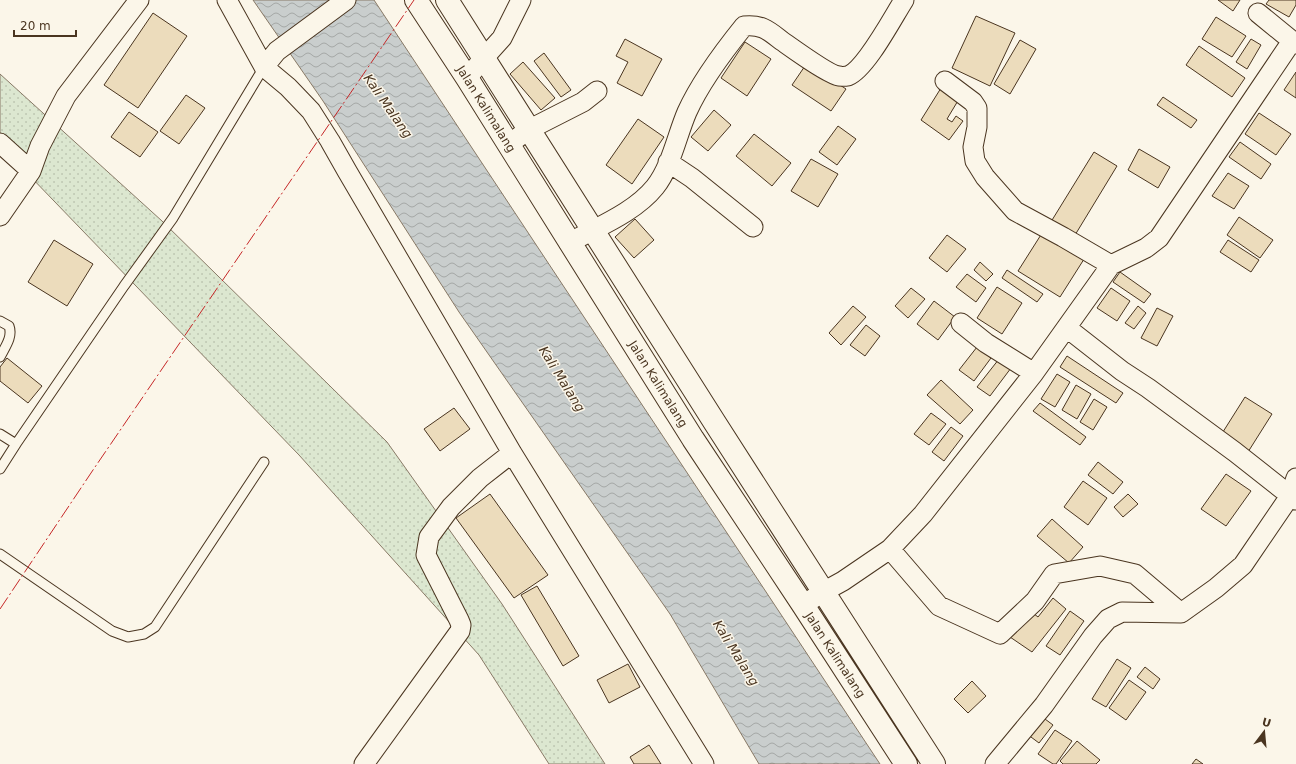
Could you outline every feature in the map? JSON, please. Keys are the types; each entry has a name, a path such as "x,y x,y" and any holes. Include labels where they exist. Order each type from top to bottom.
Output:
{"main road":[{"name":"Jalan Kalimalang","path":"447,0 528,130 934,764"},
{"name":"Jalan Kalimalang","path":"419,1 693,439 906,764"},
{"path":"693,439 715,423"}],"street":[{"path":"0,216 30,171 40,146 66,96 139,0"},
{"path":"228,0 264,67 288,87 311,111 327,134 347,171 512,453 704,764"},
{"path":"264,67 277,51 346,0"},
{"path":"467,78 502,38 521,0"},
{"path":"569,243 614,220 655,187 665,172 688,110 702,83 744,26 753,25 765,28 825,70 838,77 848,76 859,68 868,57 904,0"},
{"path":"803,605 843,581 890,549 923,514 1034,372 1112,266 1146,248 1159,238 1294,42 1258,13"},
{"path":"945,81 973,102 977,108 973,147 975,161 984,177 1015,210 1063,236 1112,266"},
{"path":"508,145 528,130 583,102 596,91"},
{"path":"0,143 30,171"},
{"path":"668,162 692,178 753,227"},
{"path":"961,323 986,343 1034,372"},
{"path":"1067,328 1122,371 1148,388 1235,452 1293,498"},
{"path":"364,764 460,631 460,620 426,555 429,537 451,507 480,478 512,453"},
{"path":"995,764 1044,706 1093,636 1108,619 1122,612 1181,613 1216,588 1243,565 1293,498 1296,478"},
{"path":"890,549 939,606 1000,634 1035,601 1054,574 1100,566 1135,574 1181,613"}],"lane":[{"path":"0,469 124,286 173,218 264,67"},
{"path":"0,321 9,326 11,332 8,343 0,357"},
{"path":"0,434 16,444"},
{"path":"0,554 112,631 128,637 144,634 155,627 264,462"}],"green space":[{"path":"0,74 162,221 387,442 502,604 605,764 549,764 479,655 299,455 27,173 0,149"}],"water":[{"name":"Kali Malang","path":"253,0 374,0 880,764 759,764 670,614 459,312 323,101"}],"building":[{"path":"1218,0 1240,0 1233,11"},
{"path":"1269,0 1296,0 1296,5 1289,17 1266,4"},
{"path":"153,13 187,36 138,108 104,85"},
{"path":"976,16 1015,33 990,86 952,68"},
{"path":"1216,17 1246,36 1232,57 1202,39"},
{"path":"625,39 662,59 642,96 617,83 628,62 616,56"},
{"path":"1251,39 1261,45 1247,69 1236,62"},
{"path":"1020,40 1036,49 1010,94 994,84"},
{"path":"745,42 771,59 747,96 721,78"},
{"path":"1199,46 1245,78 1232,97 1186,65"},
{"path":"544,53 571,90 561,97 534,61"},
{"path":"523,62 555,98 541,110 510,74"},
{"path":"807,63 846,89 831,111 792,85"},
{"path":"1296,72 1296,98 1284,90"},
{"path":"941,88 959,99 947,119 952,122 956,116 963,121 949,140 921,120"},
{"path":"186,95 205,108 179,144 160,131"},
{"path":"1163,97 1197,120 1191,128 1157,105"},
{"path":"714,110 731,125 708,151 691,137"},
{"path":"129,112 158,132 140,157 111,137"},
{"path":"1259,113 1291,134 1276,155 1245,134"},
{"path":"638,119 664,137 632,184 606,165"},
{"path":"838,126 856,139 837,165 819,152"},
{"path":"754,134 791,163 772,186 736,156"},
{"path":"1240,142 1271,164 1261,179 1229,157"},
{"path":"1139,149 1170,167 1158,188 1128,170"},
{"path":"1094,152 1117,166 1072,240 1049,225"},
{"path":"811,159 838,174 818,207 791,191"},
{"path":"1228,173 1249,186 1234,209 1212,196"},
{"path":"1239,217 1273,240 1260,258 1227,235"},
{"path":"635,219 654,240 634,258 615,237"},
{"path":"1044,230 1086,256 1060,297 1018,271"},
{"path":"947,235 966,249 947,272 929,258"},
{"path":"54,240 93,264 67,306 28,282"},
{"path":"1228,240 1259,260 1251,272 1220,252"},
{"path":"980,262 993,274 986,281 974,270"},
{"path":"1007,270 1043,294 1037,302 1002,278"},
{"path":"1120,272 1151,294 1144,303 1113,282"},
{"path":"967,274 986,288 976,302 956,287"},
{"path":"997,287 1022,303 1002,334 977,318"},
{"path":"911,288 925,299 908,318 895,306"},
{"path":"1111,288 1130,301 1117,321 1097,308"},
{"path":"934,301 955,317 938,340 917,324"},
{"path":"853,306 866,317 841,345 829,333"},
{"path":"1138,306 1146,313 1134,329 1125,323"},
{"path":"1157,308 1173,316 1157,346 1141,338"},
{"path":"866,325 880,336 865,356 850,345"},
{"path":"977,347 991,358 974,381 959,370"},
{"path":"1067,356 1123,393 1116,403 1060,367"},
{"path":"7,358 42,386 28,403 0,381 0,367"},
{"path":"999,359 1011,368 990,396 977,387"},
{"path":"1057,374 1070,382 1055,407 1041,399"},
{"path":"941,380 973,410 960,424 927,395"},
{"path":"1076,385 1091,394 1077,419 1062,410"},
{"path":"1245,397 1272,414 1248,452 1221,435"},
{"path":"1094,399 1107,407 1093,430 1080,422"},
{"path":"1040,403 1086,437 1080,445 1033,411"},
{"path":"454,408 470,429 440,451 424,429"},
{"path":"931,413 946,424 929,445 914,434"},
{"path":"951,427 963,436 944,461 932,452"},
{"path":"1098,462 1123,482 1113,494 1088,475"},
{"path":"1226,474 1251,491 1226,526 1201,509"},
{"path":"1083,481 1107,498 1088,525 1064,507"},
{"path":"490,494 548,575 514,598 456,518"},
{"path":"1128,494 1138,504 1123,517 1114,507"},
{"path":"1052,519 1083,547 1069,563 1037,536"},
{"path":"537,586 579,656 563,666 521,595"},
{"path":"1053,598 1066,609 1032,652 1010,637 1029,610 1038,617"},
{"path":"1070,611 1084,621 1060,655 1046,646"},
{"path":"1117,659 1131,668 1106,707 1092,699"},
{"path":"628,664 640,687 609,703 597,680"},
{"path":"1145,667 1160,679 1153,689 1137,677"},
{"path":"1129,680 1146,692 1126,720 1109,708"},
{"path":"972,681 986,696 968,713 954,699"},
{"path":"1041,716 1053,725 1039,743 1027,734"},
{"path":"1055,730 1072,741 1056,764 1053,764 1038,754"},
{"path":"1077,741 1100,760 1096,764 1063,764 1060,761"},
{"path":"649,745 661,764 634,764 630,757"},
{"path":"1196,759 1203,764 1192,764"}],"power":[{"path":"0,609 93,470 414,0"}]}
